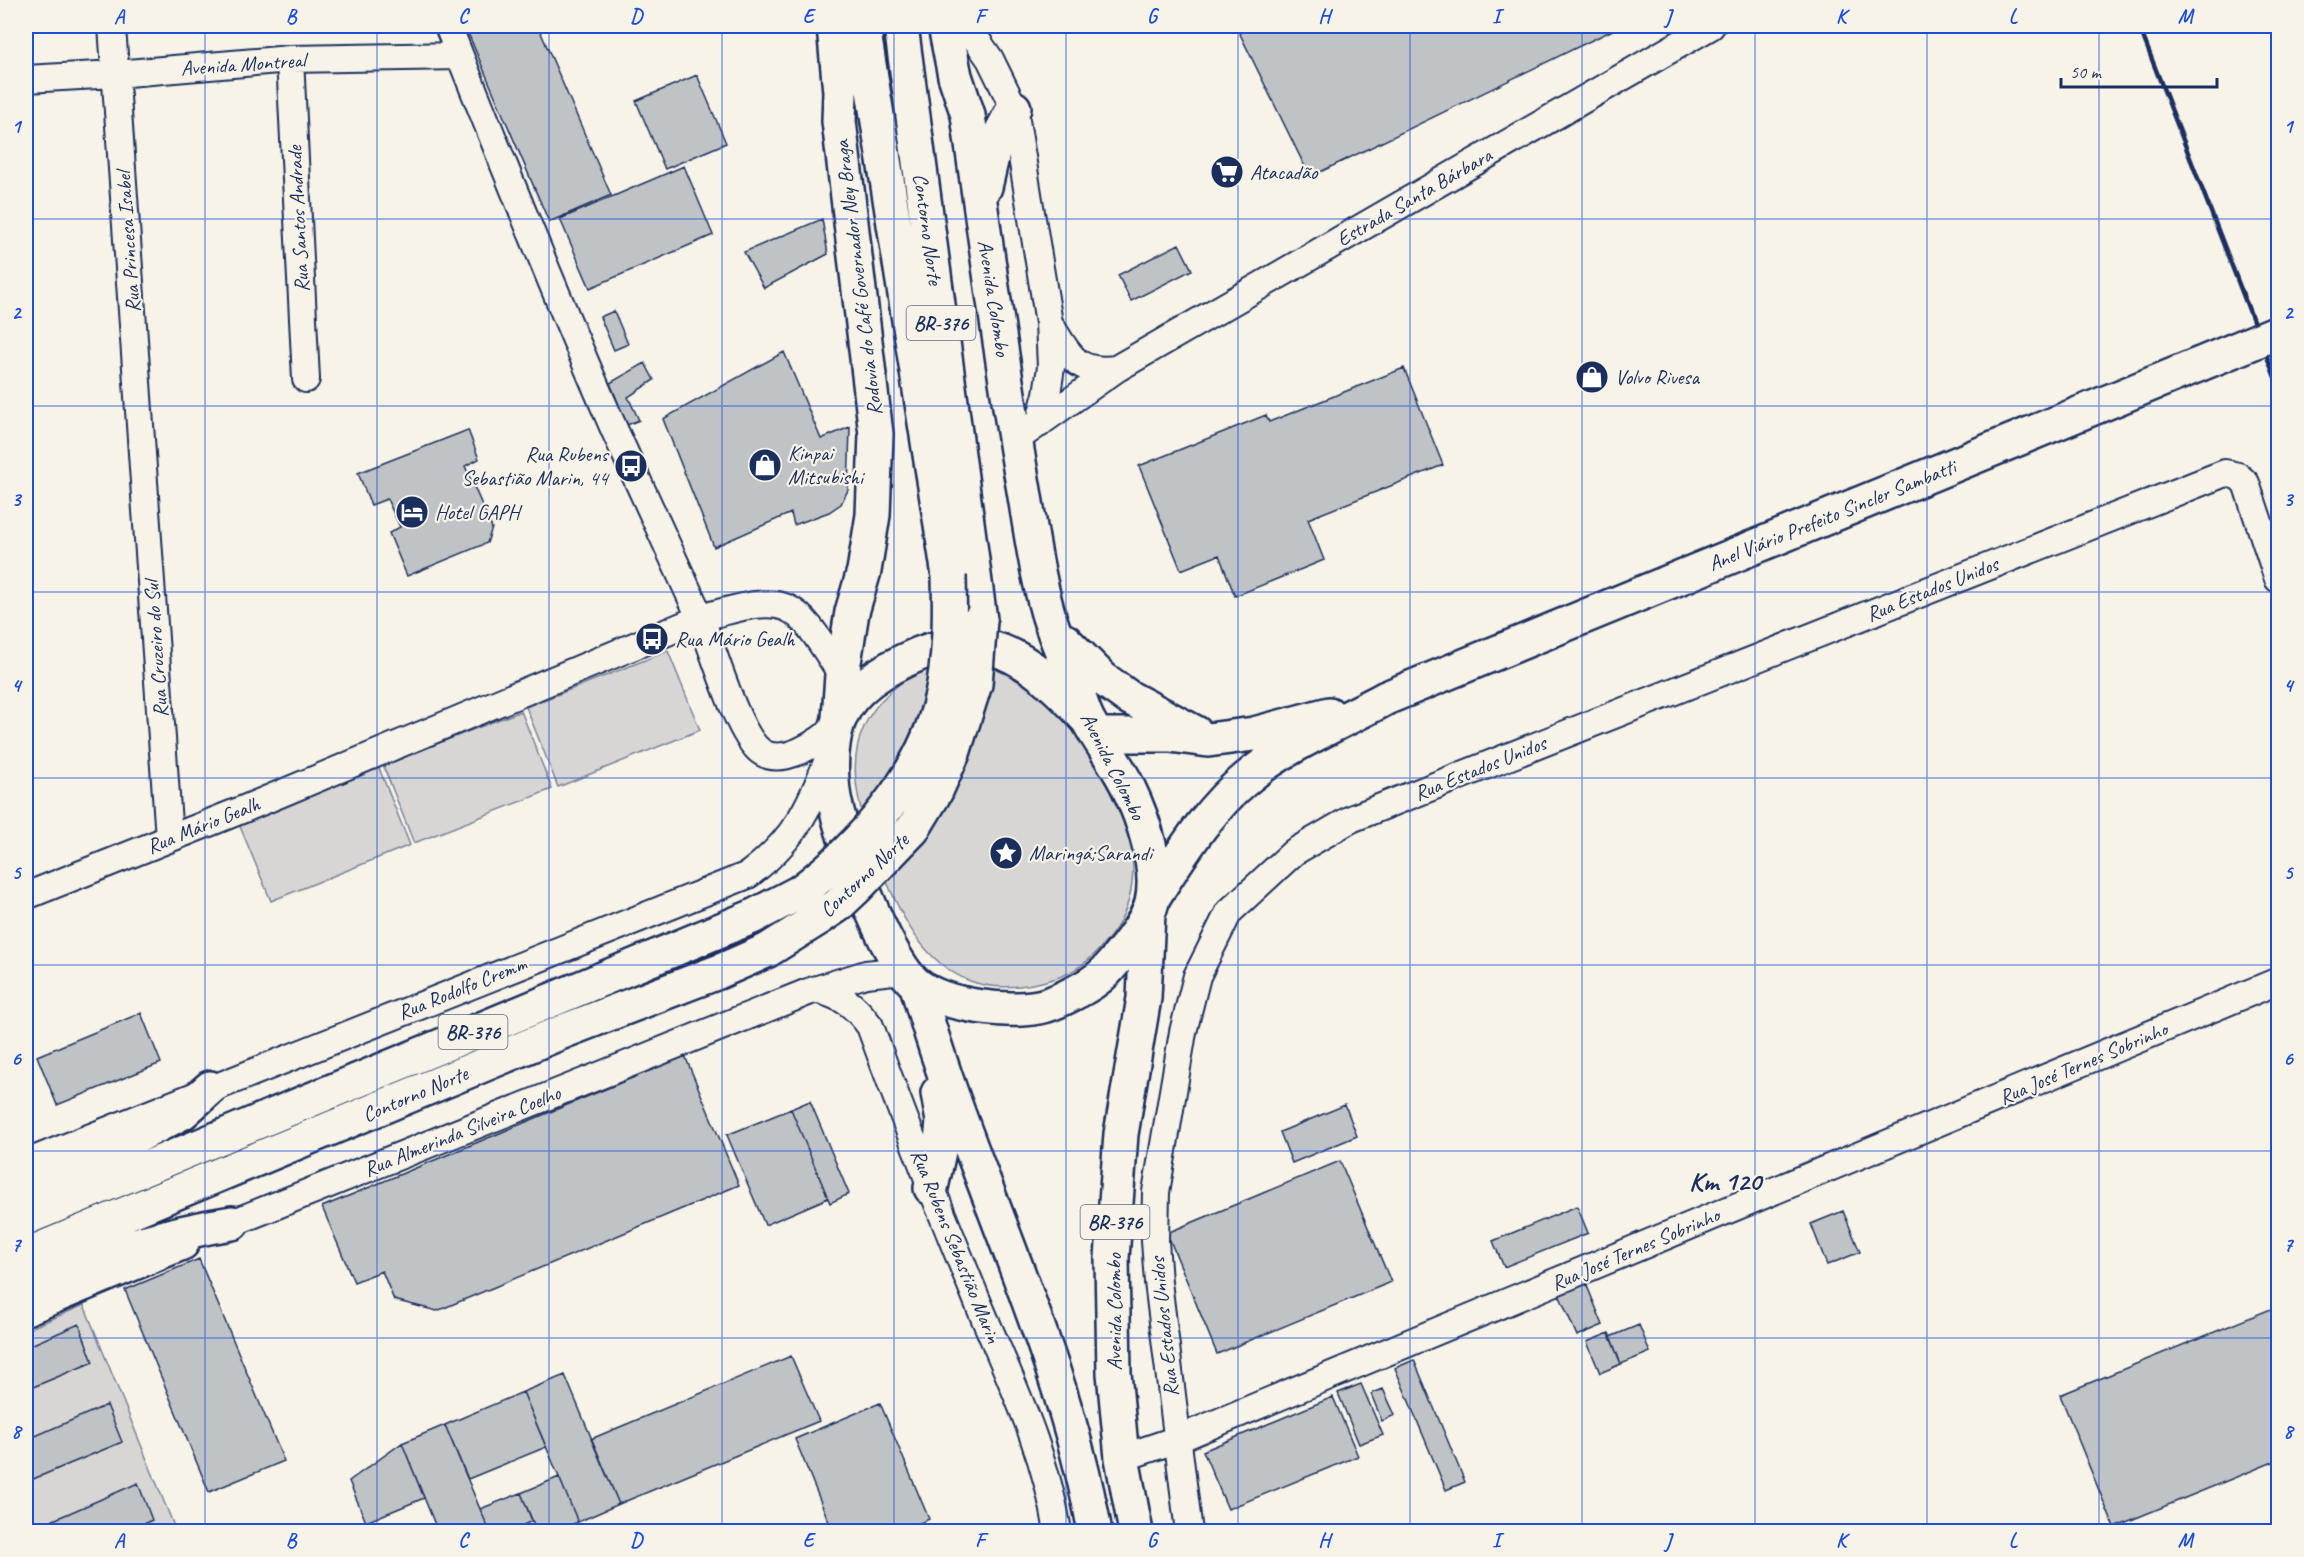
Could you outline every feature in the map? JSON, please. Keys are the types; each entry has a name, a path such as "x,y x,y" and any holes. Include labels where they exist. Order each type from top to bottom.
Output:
{"main road":[{"name":"Rodovia do Café Governador Ney Braga","path":"834,26 840,92 839,122 876,434 873,515 864,571 852,612 834,731"},
{"name":"Contorno Norte","path":"26,1218 753,917 800,892 844,856 890,804 922,751 941,700 950,632 949,576 863,26"},
{"name":"Contorno Norte","path":"26,1255 567,1030 718,972 768,950 838,905 913,829 936,791 953,753 975,684 980,620 901,26"},
{"name":"Avenida Colombo","path":"945,26 955,76 968,115 981,210 1027,432 1036,561 1053,628 1093,727 1127,785 1143,822 1152,858 1144,998 1120,1134 1113,1258 1114,1373 1122,1458 1136,1532"},
{"path":"981,210 987,172 995,144 1014,108"},
{"name":"Anel Viário Prefeito Sincler Sambatti","path":"910,978 942,999 1016,1009 1045,1006 1100,979 1130,942 1151,904 1217,806 1247,777 1289,750 1386,698 2278,332"},
{"path":"1053,628 1103,679 1119,691 1208,740"},
{"path":"1093,727 1054,684 1008,653 982,645 958,644 932,648 881,674 852,696 834,731 833,790 843,834 884,938 910,978 1060,1389 1085,1478 1095,1532"},
{"name":"Anel Viário Prefeito Sincler Sambatti","path":"1093,727 1208,740 1254,734 1386,698"},
{"path":"928,1026 943,1121 931,1188"},
{"path":"26,1194 183,1112 210,1088"},
{"path":"26,1280 69,1265 199,1228 232,1223"},
{"name":"Rua Almerinda Silveira Coelho","path":"26,1308 232,1223"}],"street":[{"name":"Rua Princesa Isabel","path":"112,26 143,459"},
{"path":"448,26 552,284 701,618 748,737 761,752 778,756 806,749 834,731"},
{"path":"820,26 829,90 839,122"},
{"path":"965,26 970,75 968,115"},
{"path":"965,26 990,59 1014,108 1049,323 1051,367 1047,394 1027,432"},
{"name":"Estrada Santa Bárbara","path":"1027,432 1116,369 1711,26"},
{"name":"Avenida Montreal","path":"26,79 116,74 290,59 460,56"},
{"name":"Rua Santos Andrade","path":"290,59 306,379"},
{"path":"1049,323 1066,351 1081,365 1091,370 1116,369"},
{"name":"Rua Cruzeiro do Sul","path":"143,459 169,838"},
{"name":"Rua Estados Unidos","path":"1189,1532 1158,1282 1155,1241 1156,1192 1183,1032 1197,976 1229,912 1294,852 1351,819 2225,473 2238,476 2246,483 2278,579"},
{"name":"Rua Mário Gealh","path":"26,896 255,805 701,618 746,605 764,603 786,606 802,616 842,675"},
{"name":"Rua Rodolfo Cremm","path":"26,1163 748,875 771,857 798,825 817,789 834,731"},
{"name":"Rua Almerinda Silveira Coelho","path":"232,1223 816,989 866,974 910,978"},
{"name":"Rua José Ternes Sobrinho","path":"1122,1458 1178,1439 2278,981"},
{"name":"Rua Rubens Sebastião Marin","path":"816,989 841,996 857,1009 870,1026 931,1188 1036,1442 1054,1505 1058,1532"}],"shaded area":[{"path":"668,651 700,730 558,787 526,707"},
{"path":"981,664 1007,675 1031,690 1056,712 1080,740 1102,770 1119,804 1130,839 1133,873 1126,907 1109,938 1098,951 1069,973 1022,986 1001,987 970,981 953,973 926,949 905,919 882,870 865,824 856,777 856,755 861,733 872,712 890,692 911,676 934,666"},
{"path":"521,711 552,789 414,843 383,765"},
{"path":"379,768 410,845 271,901 239,824"},
{"path":"84,1305 176,1531 26,1532 26,1330"}],"building":[{"path":"465,26 538,26 611,195 549,222"},
{"path":"1236,26 1621,26 1310,177"},
{"path":"697,75 726,143 665,169 636,101"},
{"path":"684,166 713,235 590,288 560,219"},
{"path":"822,219 828,254 764,288 744,252"},
{"path":"1179,244 1192,270 1131,301 1118,275"},
{"path":"614,311 628,344 614,350 600,317"},
{"name":"Kinpai Mitsubishi","path":"784,352 821,439 850,427 848,490 841,504 829,512 794,525 791,513 714,547 663,419"},
{"path":"645,363 654,380 628,397 639,420 627,425 610,383"},
{"path":"1404,368 1443,465 1308,519 1324,560 1235,596 1219,555 1181,570 1139,466 1266,415 1269,422"},
{"path":"468,430 479,459 465,466 492,528 487,543 407,576 389,533 400,527 387,499 371,505 358,473"},
{"path":"141,1013 161,1063 57,1105 37,1056"},
{"path":"685,1056 739,1185 437,1311 394,1300 382,1271 354,1282 322,1207"},
{"path":"810,1101 849,1194 830,1203 791,1109"},
{"path":"1345,1105 1357,1136 1292,1163 1280,1132"},
{"path":"791,1109 828,1198 765,1225 727,1135"},
{"path":"1340,1161 1391,1282 1217,1354 1167,1233"},
{"path":"1577,1206 1588,1233 1504,1267 1493,1241"},
{"path":"1843,1211 1860,1252 1827,1265 1811,1224"},
{"path":"199,1259 284,1461 209,1492 125,1290"},
{"path":"1585,1281 1603,1325 1577,1336 1558,1292"},
{"path":"2278,1306 2278,1460 2114,1527 2060,1395"},
{"path":"79,1324 93,1362 26,1390 26,1347"},
{"path":"1639,1325 1650,1352 1621,1364 1610,1337"},
{"path":"1609,1333 1621,1364 1600,1373 1587,1342"},
{"path":"791,1356 819,1421 619,1504 591,1439"},
{"path":"1414,1360 1465,1482 1446,1490 1395,1368"},
{"path":"565,1375 619,1504 578,1522 523,1392"},
{"path":"1361,1384 1383,1435 1359,1444 1338,1393"},
{"path":"1383,1389 1395,1415 1382,1421 1371,1394"},
{"path":"523,1392 546,1447 468,1479 445,1425"},
{"path":"1333,1397 1358,1456 1228,1509 1203,1451"},
{"path":"880,1403 929,1519 899,1532 833,1532 795,1439"},
{"path":"107,1405 122,1442 26,1482 26,1440"},
{"path":"445,1425 490,1532 438,1532 402,1443"},
{"path":"402,1443 424,1498 366,1522 349,1481"},
{"path":"559,1477 578,1522 554,1532 537,1532 521,1493"},
{"path":"138,1483 152,1520 125,1532 26,1532"},
{"path":"521,1493 532,1521 508,1532 490,1532 480,1509"}],"railway":[{"path":"2139,26 2278,385"}],"place":[{"name":"Atacadão","path":"1227,172"},
{"name":"Volvo Rivesa","path":"1592,377"},
{"name":"Kinpai Mitsubishi","path":"765,465"},
{"name":"Rua Rubens Sebastião Marin, 44","path":"631,466"},
{"name":"Hotel GAPH","path":"412,512"},
{"name":"Rua Mário Gealh","path":"652,639"},
{"name":"Maringá;Sarandi","path":"1006,853"}],"district":[{"name":"Km 120","path":"1725,1181"}]}
